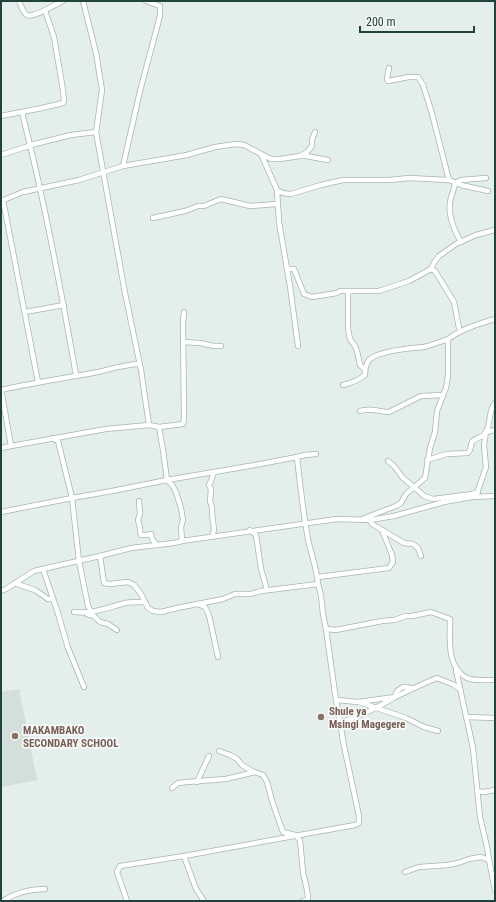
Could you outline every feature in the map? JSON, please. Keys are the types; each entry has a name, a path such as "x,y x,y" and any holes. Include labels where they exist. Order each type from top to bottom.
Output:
{"street":[{"path":"19,1 25,14 28,16 45,11 63,1"},
{"path":"83,1 96,52 102,90 96,132 137,345 149,425"},
{"path":"123,166 140,91 160,16 160,6 146,1"},
{"path":"1,116 63,103 62,84 54,37 45,11"},
{"path":"389,68 388,81 418,77 423,85 449,180"},
{"path":"22,112 40,188 64,304 76,375"},
{"path":"1,154 71,135 96,132"},
{"path":"300,156 307,152 312,146 312,140 315,132"},
{"path":"38,382 2,201 23,192 79,180 123,166 187,155 215,147 236,144 244,145 271,159 306,156 328,160"},
{"path":"261,154 277,190 277,204 281,236 298,346"},
{"path":"277,190 281,193 291,194 343,180 389,180 410,178 449,180 455,184 488,191"},
{"path":"461,242 450,215 450,201 455,184 461,180 486,178"},
{"path":"152,218 185,211 198,206 204,206 221,199 250,206 277,204"},
{"path":"287,269 294,269 304,294 312,297 337,294 340,291 385,290 409,281 431,269 434,261 439,256 461,242 476,235 495,230"},
{"path":"431,269 435,271 454,302 459,328"},
{"path":"349,292 348,329 350,339 357,351 360,366 365,370"},
{"path":"25,312 64,304"},
{"path":"1,448 106,429 149,425 158,427 183,424 184,312"},
{"path":"343,385 356,381 365,375 365,370 369,361 374,357 384,353 424,346 448,339 470,326 495,320"},
{"path":"361,519 396,506 406,494 425,478 430,448 435,432 436,411 446,388 448,376 448,339"},
{"path":"184,342 221,346"},
{"path":"11,446 1,390 140,364"},
{"path":"360,411 374,409 389,412 421,396 443,395"},
{"path":"472,497 478,492 486,468 484,445 490,412 495,403"},
{"path":"158,427 163,450 166,480 172,485 176,492 181,508 183,520 181,527 182,541"},
{"path":"428,460 447,454 468,453 472,448 472,442 475,438 482,437 486,432 495,430"},
{"path":"52,438 58,441 72,498 79,561 87,599 92,613"},
{"path":"1,512 166,480 316,454"},
{"path":"127,901 117,872 120,866 184,856 355,825 359,823 359,816 340,723 326,629 322,614 318,577 308,538 297,457"},
{"path":"388,461 403,478 424,496 433,499 478,492"},
{"path":"212,537 214,530 210,501 211,489 209,484 214,472"},
{"path":"1,591 34,571 132,548 174,543 250,530 337,519 370,520 394,516 444,502 472,497 495,496"},
{"path":"139,501 140,514 138,520 140,535 151,534 152,539 157,545"},
{"path":"370,520 372,524 404,544 413,544 418,548 421,556"},
{"path":"250,530 256,535 261,569 267,590"},
{"path":"318,577 389,568 393,562 392,555 382,530"},
{"path":"100,556 104,583 128,582 134,585 141,594 148,608 153,611 161,612 223,599 235,594 251,594 267,590 318,584"},
{"path":"43,569 68,648 84,687"},
{"path":"16,583 34,590 48,599 53,599"},
{"path":"74,612 92,613 126,603 145,602"},
{"path":"198,604 206,607 218,657"},
{"path":"326,629 336,630 431,612 450,619 450,652 456,670 473,748 480,817 495,890"},
{"path":"85,613 94,616 100,622 108,624 117,630"},
{"path":"456,670 468,679 495,680"},
{"path":"340,723 376,708 425,682 437,678 460,689"},
{"path":"337,700 358,702 396,697"},
{"path":"358,702 406,718 424,727 438,731"},
{"path":"466,717 495,718"},
{"path":"218,750 230,755 242,765 263,775 267,782 272,804 283,832 295,835 300,840 303,872 308,898 303,901"},
{"path":"197,782 209,756"},
{"path":"172,788 178,783 226,779 255,772"},
{"path":"477,791 483,792 495,790"},
{"path":"184,856 196,889 204,901"},
{"path":"405,872 419,867 448,864 481,857 489,860"},
{"path":"2,901 34,889 44,889"}],"shaded area":[{"name":"MAKAMBAKO SECONDARY SCHOOL","path":"19,689 37,780 1,787 1,692"}],"place":[{"name":"Shule ya Msingi Magegere","path":"321,717"},
{"name":"MAKAMBAKO SECONDARY SCHOOL","path":"15,736"}]}
